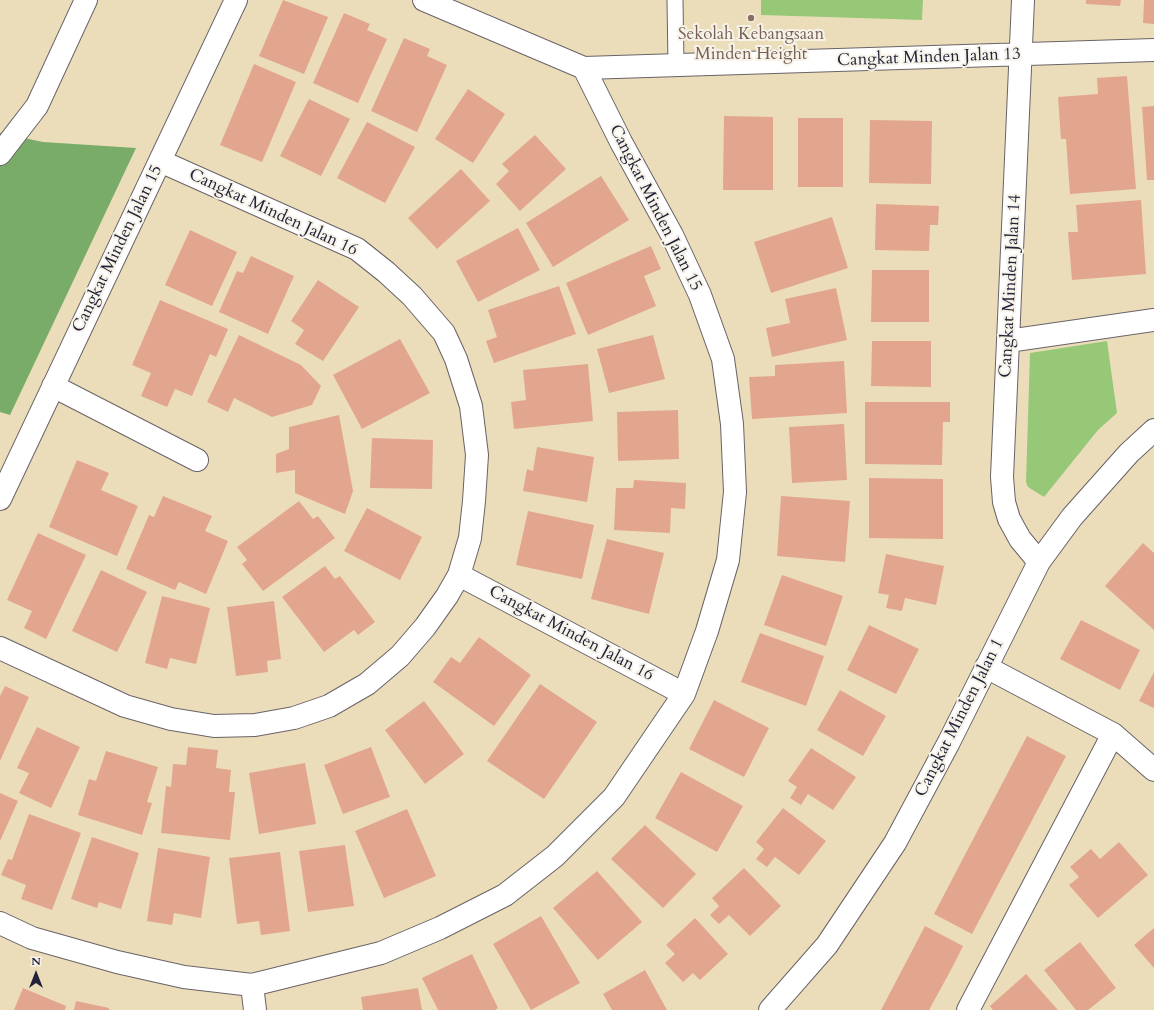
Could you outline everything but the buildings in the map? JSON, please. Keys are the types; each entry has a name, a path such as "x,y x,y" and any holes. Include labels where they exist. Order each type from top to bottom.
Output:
{"street":[{"path":"0,154 37,106 86,0"},
{"name":"Cangkat Minden Jalan 15","path":"0,499 236,0"},
{"path":"424,0 584,68"},
{"name":"Cangkat Minden Jalan 14","path":"1023,0 1002,477 1004,502 1009,519 1020,539 1039,562"},
{"name":"Cangkat Minden Jalan 13","path":"584,68 1154,50"},
{"name":"Cangkat Minden Jalan 15","path":"0,923 32,938 117,962 184,977 252,985 381,953 440,928 505,895 555,856 614,796 684,694 707,631 728,560 735,492 732,424 723,359 700,295 672,235 621,142 584,68"},
{"name":"Cangkat Minden Jalan 16","path":"0,648 125,706 171,719 214,726 255,725 294,718 329,706 368,684 400,656 425,627 447,596 459,574 470,538 474,502 476,455 471,406 456,359 444,333 412,296 386,272 356,249 160,161"},
{"path":"1008,341 1154,320"},
{"path":"53,386 197,460"},
{"name":"Cangkat Minden Jalan 1","path":"770,1010 827,946 895,843 949,742 1039,562 1072,517 1129,453 1154,430"},
{"name":"Cangkat Minden Jalan 16","path":"459,574 684,694"},
{"path":"986,667 1113,734 1154,770"},
{"path":"968,1010 1113,734"},
{"path":"252,985 255,1010"}],"lane":[{"path":"675,0 676,64"}],"green space":[{"path":"761,0 923,0 922,20 761,15"},
{"path":"0,133 43,142 136,148 10,415 0,412"},
{"path":"1107,341 1117,413 1098,430 1044,497 1028,487 1026,482 1030,353"}],"place":[{"name":"Sekolah Kebangsaan Minden Height","path":"751,18"}]}
